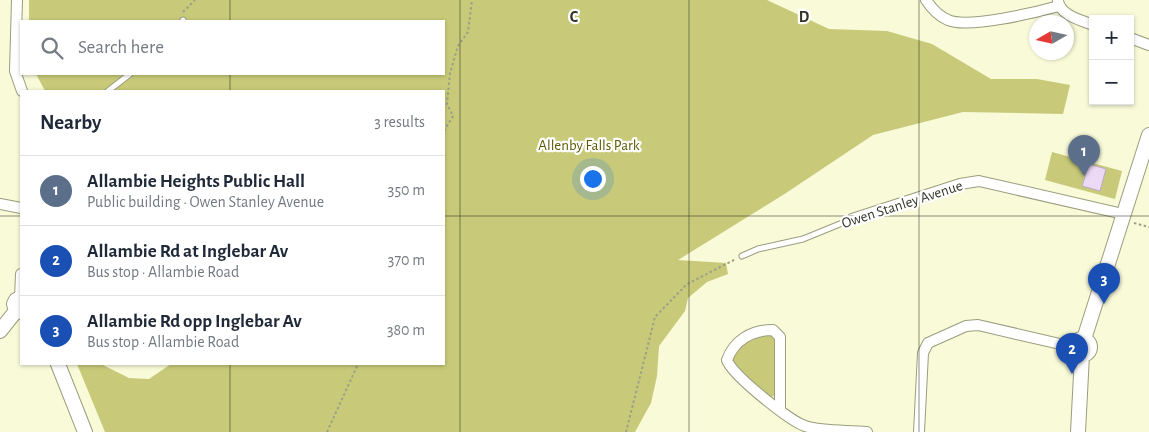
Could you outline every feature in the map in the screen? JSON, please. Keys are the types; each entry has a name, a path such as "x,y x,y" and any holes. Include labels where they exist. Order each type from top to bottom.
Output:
{"main road":[{"path":"1078,432 1080,347 1128,218 1149,135"},
{"path":"0,331 20,305"},
{"path":"58,365 85,432"}],"street":[{"path":"17,0 15,71 22,90"},
{"path":"926,0 933,12 950,22 995,20 1059,3 1072,17 1089,23"},
{"path":"1134,39 1149,45"},
{"name":"Owen Stanley Avenue","path":"852,219 960,184 979,181 1128,218"},
{"path":"0,204 20,208"},
{"path":"919,432 923,353 928,343 966,326 978,325 1080,347"},
{"path":"780,409 780,337 773,330 764,330 738,341 727,360 734,374 794,420 812,428 867,432"}],"lane":[{"path":"109,90 129,75"},
{"name":"Owen Stanley Avenue","path":"742,256 758,249 803,239 852,219"}],"path":[{"path":"182,20 184,11 195,0"},
{"path":"445,129 453,116 447,104 450,74 458,46 468,32 472,0"},
{"path":"1128,218 1149,228"},
{"path":"626,432 655,317 687,284 742,256"},
{"path":"327,432 358,365"}],"green space":[{"name":"Allenby Falls Park","path":"29,0 767,0 829,29 887,31 932,44 991,79 1037,79 1070,85 1063,114 963,112 873,135 786,193 678,260 726,263 728,274 707,282 688,298 685,311 659,346 657,376 651,403 635,432 105,432 77,365 103,365 129,378 149,379 170,365 445,365 445,90 44,90 37,75 445,75 445,20 29,20"},
{"path":"1052,152 1122,171 1115,199 1045,180"},
{"path":"772,333 776,340 775,388 774,396 771,397 731,362 741,346 759,336"}],"building":[{"path":"1089,164 1106,169 1100,191 1082,186"}],"place":[{"name":"Allambie Heights Public Hall","path":"1084,176"},
{"name":"Allambie Rd opp Inglebar Av","path":"1104,304"},
{"name":"Allambie Rd at Inglebar Av","path":"1072,374"}]}
